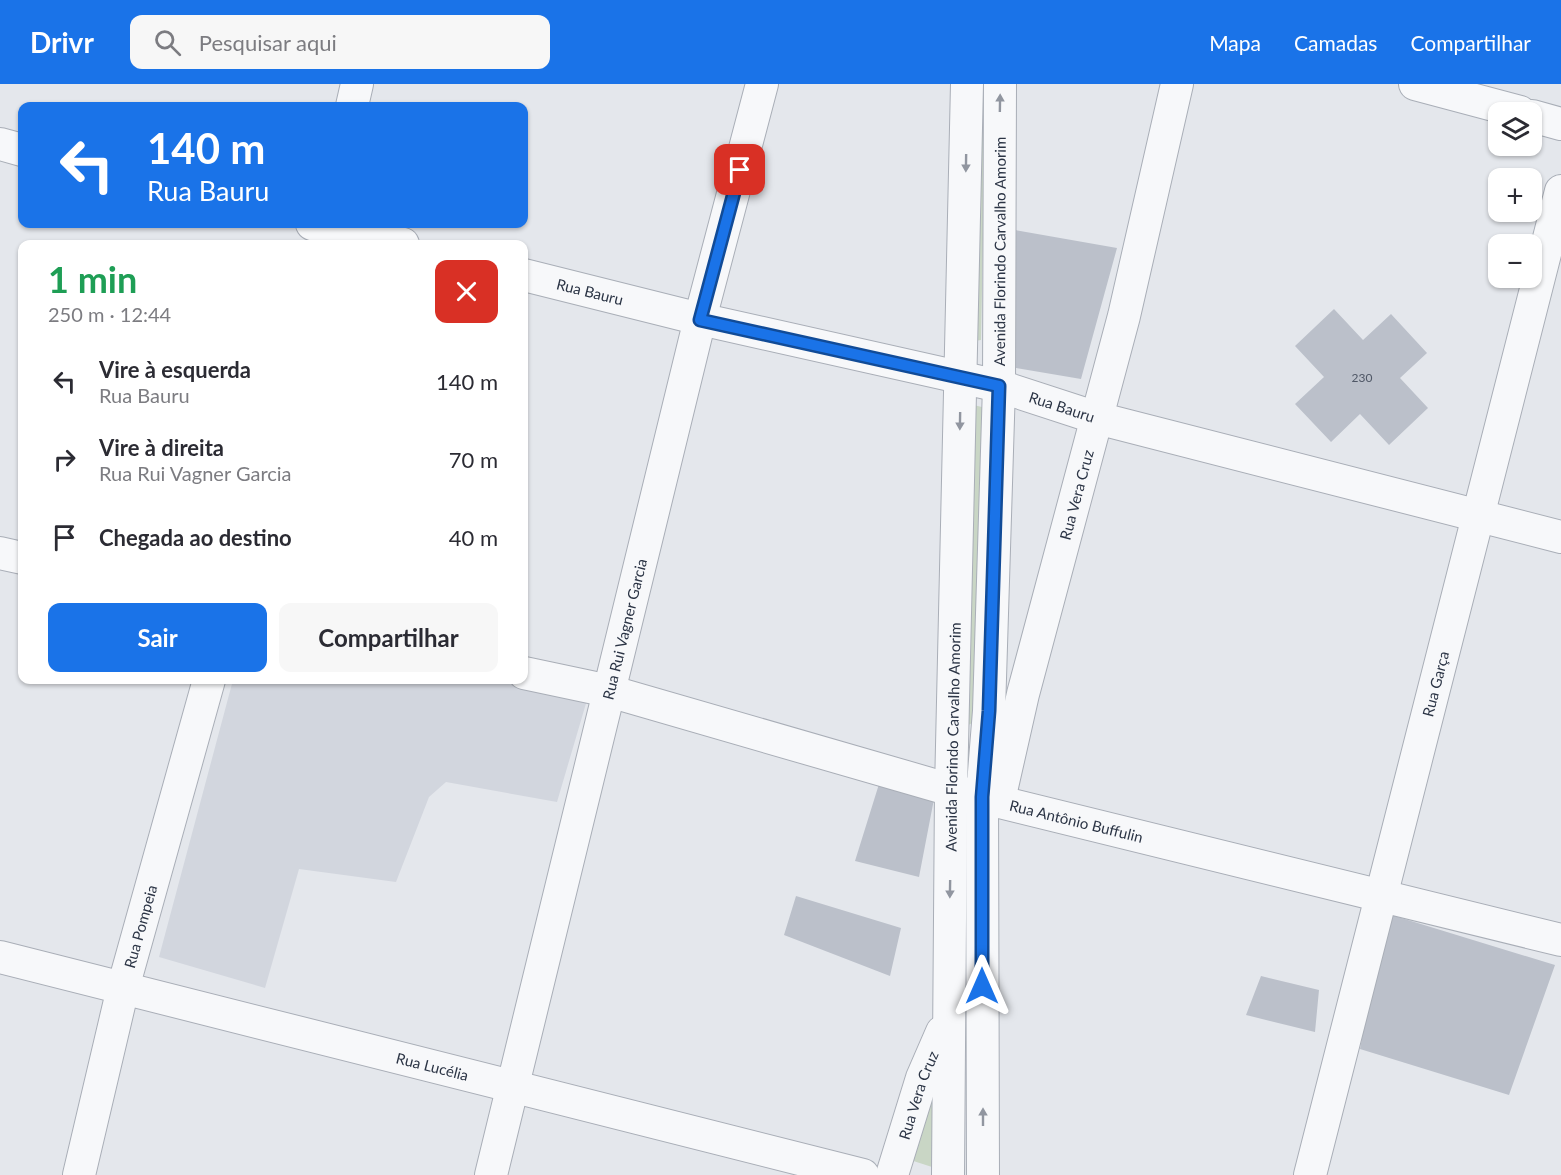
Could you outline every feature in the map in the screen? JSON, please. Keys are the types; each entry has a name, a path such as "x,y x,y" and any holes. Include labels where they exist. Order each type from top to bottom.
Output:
{"street":[{"path":"352,102 357,84"},
{"name":"Rua Rui Vagner Garcia","path":"491,1175 700,320 762,84"},
{"name":"Avenida Florindo Carvalho Amorim","path":"948,1175 951,790 967,84"},
{"name":"Avenida Florindo Carvalho Amorim","path":"983,1175 990,798 989,711 999,386 1000,84"},
{"name":"Rua Vera Cruz","path":"990,798 1023,694 1097,418 1177,84"},
{"path":"1415,84 1488,103"},
{"path":"1542,119 1561,124"},
{"path":"0,144 18,149"},
{"name":"Rua Garça","path":"1310,1175 1561,191"},
{"path":"319,229 381,240"},
{"name":"Rua Bauru","path":"528,276 700,320 961,380 999,386 1097,418 1561,537"},
{"path":"0,553 18,557"},
{"name":"Rua Antônio Buffulin","path":"528,674 609,691 951,790 1561,940"},
{"name":"Rua Pompeia","path":"79,1175 123,988 208,684"},
{"name":"Rua Lucélia","path":"0,957 863,1175"},
{"name":"Rua Vera Cruz","path":"892,1175 922,1078 948,1016"}],"shaded area":[{"path":"232,684 509,684 587,700 557,802 446,782 429,797 396,882 299,869 265,988 159,957"}],"green space":[{"path":"976,84 986,84 981,340 968,342"},
{"path":"965,403 986,408 976,721 957,731"},
{"path":"917,1097 941,1102 932,1167 898,1156"}],"building":[{"path":"1015,230 1117,248 1081,379 1010,367"},
{"path":"1334,309 1363,340 1391,314 1427,353 1400,378 1428,408 1389,445 1360,414 1331,442 1295,404 1324,377 1295,346"},
{"path":"879,784 934,799 919,877 855,861"},
{"path":"796,896 901,928 890,976 784,935"},
{"path":"1385,913 1555,965 1509,1095 1360,1049"},
{"path":"1261,976 1319,990 1315,1032 1246,1015"}],"route":[{"path":"740,170 700,320 961,380 999,386 989,711 982,797 982,986"}]}
